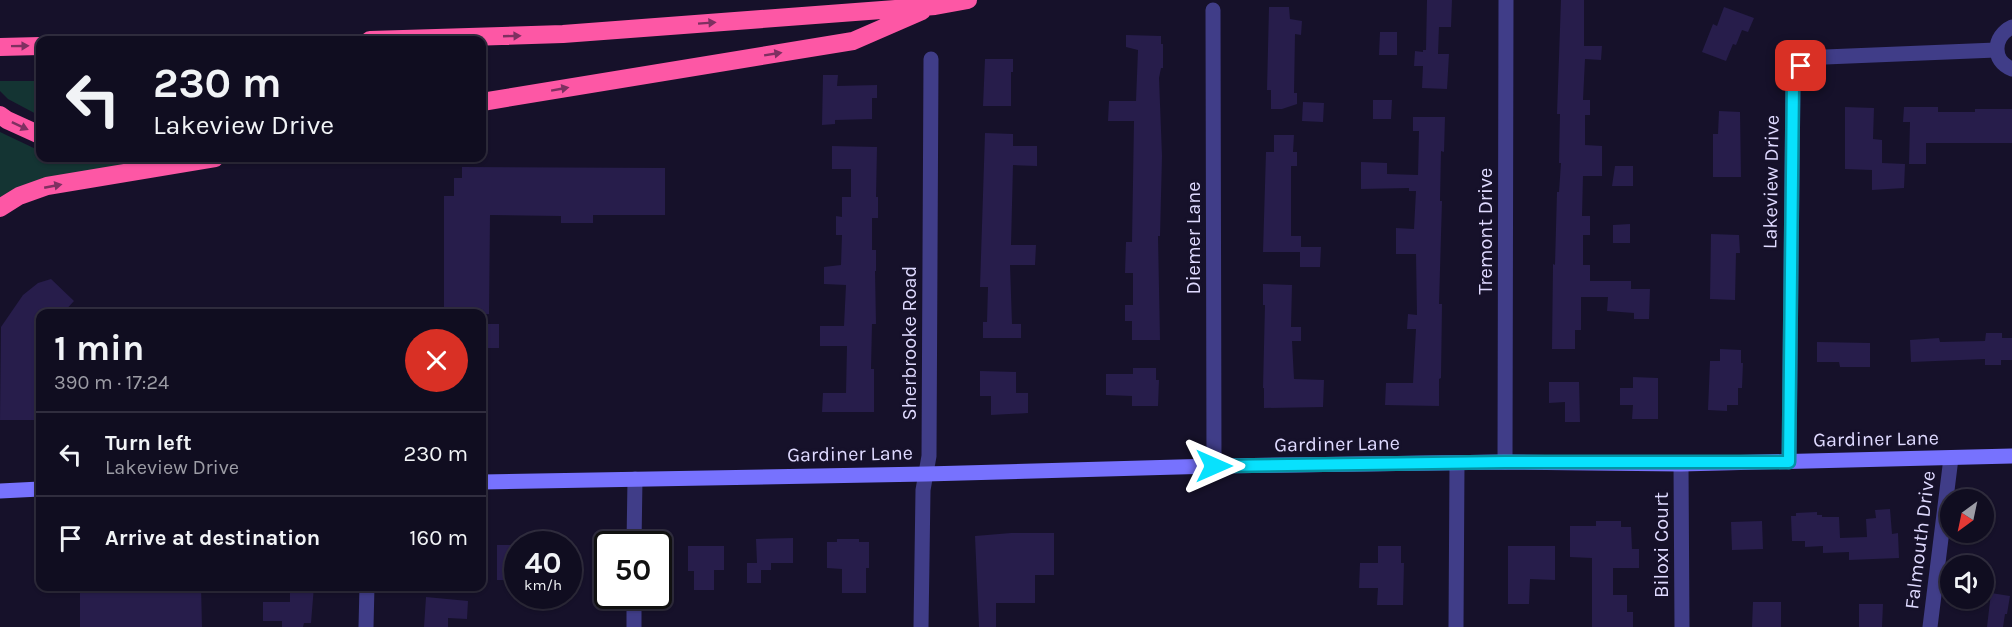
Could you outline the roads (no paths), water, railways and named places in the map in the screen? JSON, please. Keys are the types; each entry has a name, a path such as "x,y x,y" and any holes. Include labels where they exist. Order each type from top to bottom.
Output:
{"highway":[{"path":"486,36 563,34 935,6 968,0"},
{"path":"486,101 853,40 935,6"},
{"path":"0,47 36,46"},
{"path":"0,115 36,133"},
{"path":"0,208 19,196 47,186 191,162"}],"main road":[{"name":"Gardiner Lane","path":"486,482 1214,466 1505,462 1681,464 2012,456"},
{"path":"0,491 36,489"}],"street":[{"name":"Tremont Drive","path":"1505,462 1506,0"},
{"name":"Diemer Lane","path":"1213,10 1214,466"},
{"path":"2012,27 2004,31 1996,50 2003,64 2012,69"},
{"name":"Lakeview Drive","path":"1789,462 1793,81 1796,71 1816,58 1825,57 1996,50"},
{"name":"Sherbrooke Road","path":"921,627 923,490 929,456 931,59"},
{"name":"Falmouth Drive","path":"1930,627 1951,458"},
{"path":"1456,627 1457,464"},
{"name":"Biloxi Court","path":"1681,464 1682,627"},
{"path":"634,480 634,531"},
{"path":"366,627 367,591"},
{"path":"634,609 634,627"}]}
